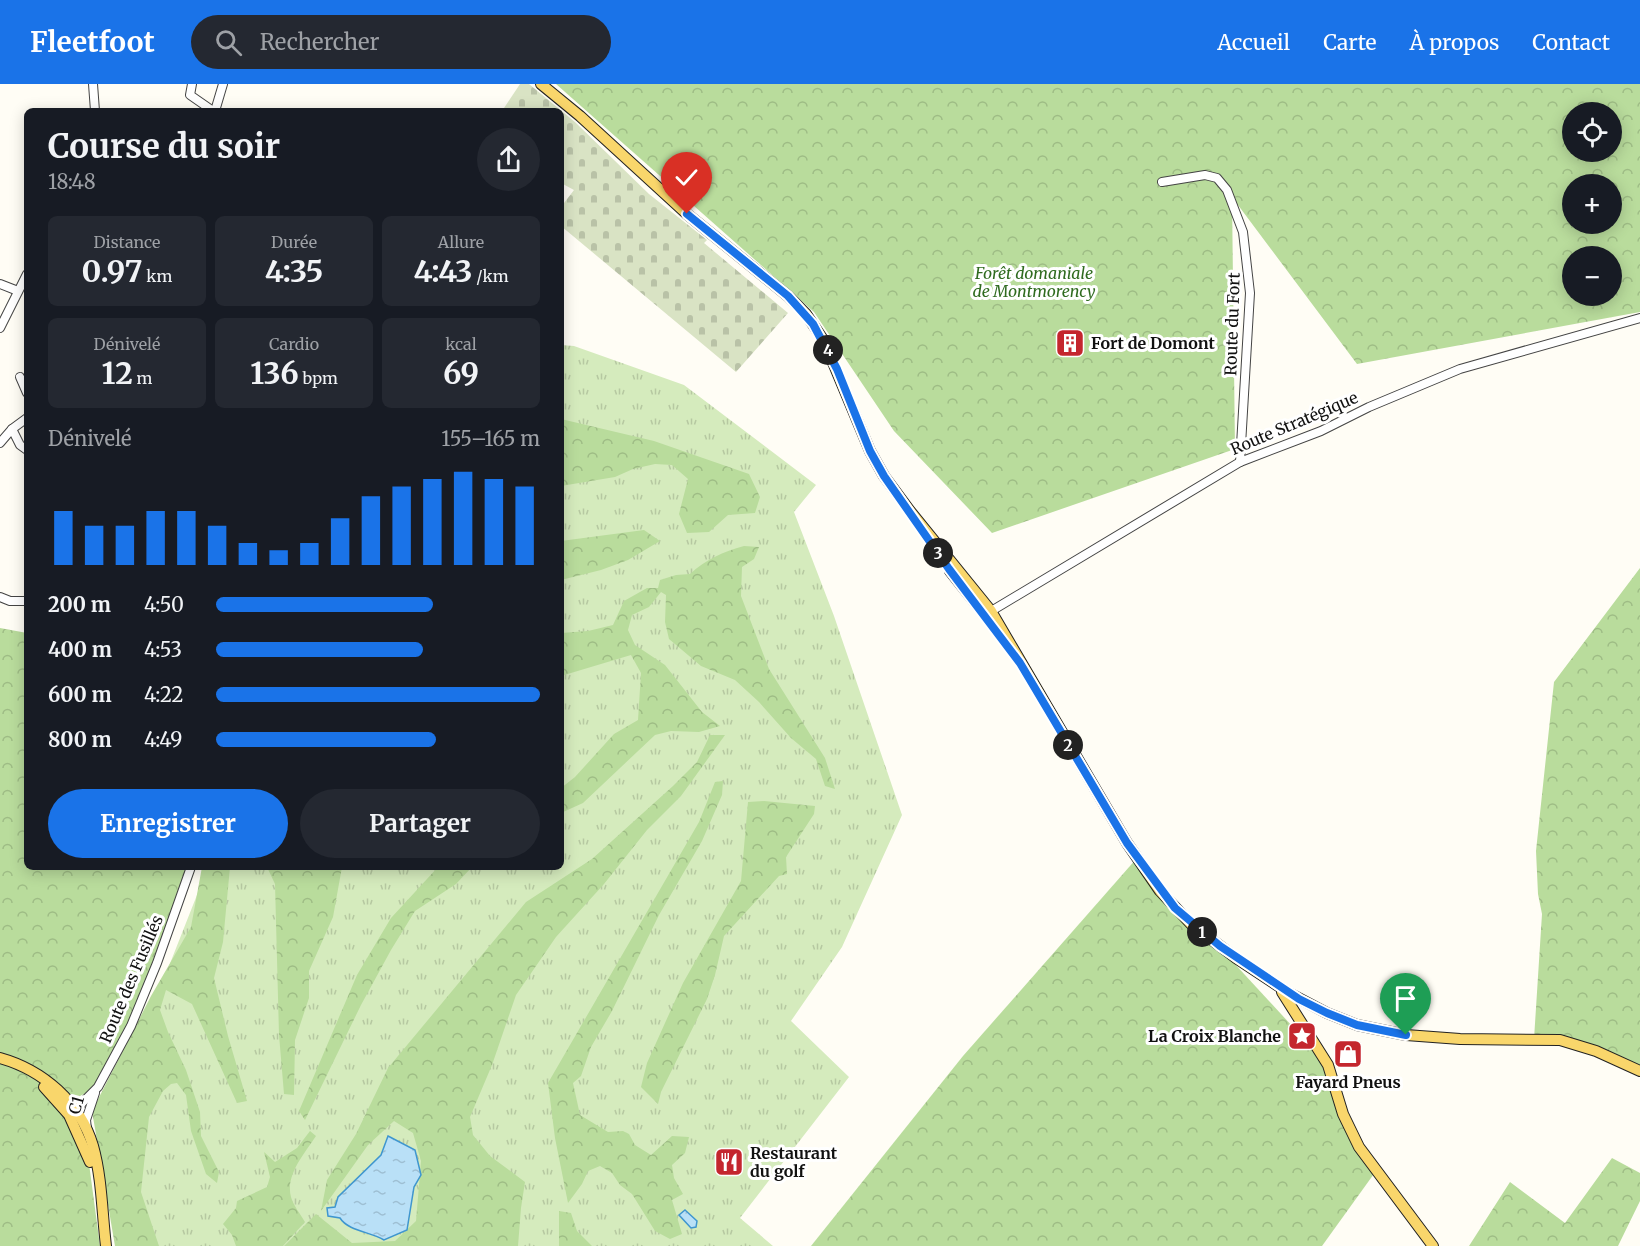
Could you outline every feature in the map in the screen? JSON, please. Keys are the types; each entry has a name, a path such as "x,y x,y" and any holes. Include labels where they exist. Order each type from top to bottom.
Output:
{"main road":[{"path":"542,85 580,116 687,214 788,296 806,314 824,341 870,451 884,476 988,613 1127,843 1160,891 1191,924 1269,980 1312,1006 1366,1028 1406,1035 1460,1039 1560,1040 1596,1051 1640,1071"},
{"path":"1269,980 1288,999 1316,1043"},
{"path":"1298,1017 1301,1005 1312,1006"},
{"path":"1312,1006 1307,1020 1331,1072 1343,1113 1354,1138 1381,1178 1433,1246"},
{"path":"5,1059 52,1094 87,1131 98,1168 102,1220"},
{"path":"72,1113 89,1157 106,1246"}],"street":[{"path":"93,84 95,108"},
{"path":"192,84 190,94 210,108"},
{"path":"215,108 222,84"},
{"name":"Route du Fort","path":"1162,182 1205,175 1217,178 1227,190 1243,232 1250,293 1240,462"},
{"path":"0,328 24,280"},
{"path":"0,284 18,291"},
{"name":"Route Stratégique","path":"988,613 1240,462 1321,431 1387,399 1452,372 1640,318"},
{"path":"20,377 24,386"},
{"path":"0,443 12,429 24,420"},
{"path":"12,429 20,445 24,448"},
{"path":"0,597 10,601 24,601"},
{"name":"Route des Fusillés","path":"72,1113 98,1087 131,1026 158,963 190,870"},
{"name":"C1","path":"87,1131 86,1120 90,1104 98,1087"},
{"name":"C1","path":"72,1113 90,1104"}],"green space":[{"path":"520,84 529,84 558,108 504,108"},
{"name":"Forêt domaniale de Montmorency","path":"556,84 1640,84 1640,312 1357,364 1232,197 1235,449 992,533 894,431 814,312"},
{"path":"564,113 649,194 707,240 704,243 788,313 736,372 564,229 564,203 574,190 564,185"},
{"path":"564,345 574,346 684,385 816,485 794,512 834,616 902,815 842,947 791,1021 849,1077 740,1218 773,1246 125,1246 156,999 207,870 564,870"},
{"path":"564,420 654,441 749,474 760,497 755,513 728,515 709,532 687,533 679,514 688,479 672,465 655,464 633,469 615,477 564,486"},
{"path":"644,530 660,541 628,560 564,579 564,541"},
{"path":"744,546 759,547 754,559 742,567 741,596 769,669 825,758 835,789 825,786 816,759 791,738 759,702 735,680 701,666 669,639 665,622 666,595 661,592 649,607 632,615 628,630 635,645 665,665 702,712 720,726 699,732 671,731 655,735 583,803 564,812 564,786 575,777 614,734 638,720 641,673 631,655 564,675 564,633 588,631 613,625 624,601 647,588 658,588 660,580 690,574 702,564"},
{"path":"1640,568 1640,1072 1578,1044 1534,1039 1542,914 1538,894 1536,851 1554,682"},
{"path":"0,628 24,632 24,870 190,870 157,963 98,1087 80,1096 100,1246 0,1246"},
{"path":"710,735 725,735 681,796 647,830 604,884 556,937 516,995 492,1065 470,1117 473,1135 490,1156 525,1182 518,1246 284,1246 316,1214 352,1243 395,1241 416,1221 421,1161 413,1133 394,1121 368,1145 321,1211 327,1180 356,1134 388,1068 526,902 592,859 673,786 697,762"},
{"path":"723,781 722,795 702,841 659,915 612,1011 591,1047 581,1076 573,1083 580,1115 608,1132 623,1131 629,1134 635,1145 651,1155 672,1136 689,1137 685,1153 672,1165 674,1178 683,1194 672,1200 682,1234 670,1239 655,1231 632,1194 620,1185 612,1173 600,1166 588,1171 582,1184 568,1203 555,1138 548,1083 699,822 715,782"},
{"path":"764,801 815,806 814,814 786,857 787,874 779,876 724,936 707,999 661,1092 658,1104 641,1087 647,1063 683,983 741,881 748,802"},
{"path":"1137,858 1317,1053 1376,1171 1322,1246 811,1246 963,1056"},
{"path":"201,870 230,870 223,942 214,978 247,1101 237,1103 192,1004 166,990 160,1010 186,1070 200,1112 201,1136 219,1172 217,1183 206,1174 191,1131 186,1095 177,1083 171,1084 163,1091 149,1117 141,1192 159,1246 115,1246 92,1111 151,996 191,927"},
{"path":"268,870 341,870 333,917 309,971 309,998 295,1040 294,1095 284,1094 279,1035 275,884"},
{"path":"435,870 469,870 456,884 415,911 361,1005 305,1120 299,1111 357,975 391,918"},
{"path":"310,1131 316,1136 293,1173 290,1189 293,1203 305,1222 283,1246 236,1246 232,1235 223,1224 236,1208 237,1201 267,1187 270,1177 264,1152 275,1162 297,1148"},
{"path":"1612,1158 1640,1173 1640,1201 1618,1246 1469,1246 1510,1182 1565,1223"},
{"path":"559,1211 571,1213 577,1231 592,1246 559,1246"}],"water":[{"path":"388,1136 415,1150 421,1175 414,1187 407,1230 384,1240 348,1226 340,1218 328,1216 327,1208 335,1207 338,1197 381,1155"},
{"path":"685,1210 697,1221 696,1227 691,1228 679,1215"}],"place":[{"name":"Fort de Domont","path":"1070,343"},
{"name":"La Croix Blanche","path":"1302,1036"},
{"name":"Fayard Pneus","path":"1348,1054"},
{"name":"Restaurant du golf","path":"729,1162"}],"route":[{"path":"687,214 788,296 813,324 824,341 870,451 884,476 949,569 1020,663 1098,798 1160,891 1191,924 1246,965 1299,999 1357,1025 1406,1035"}]}
